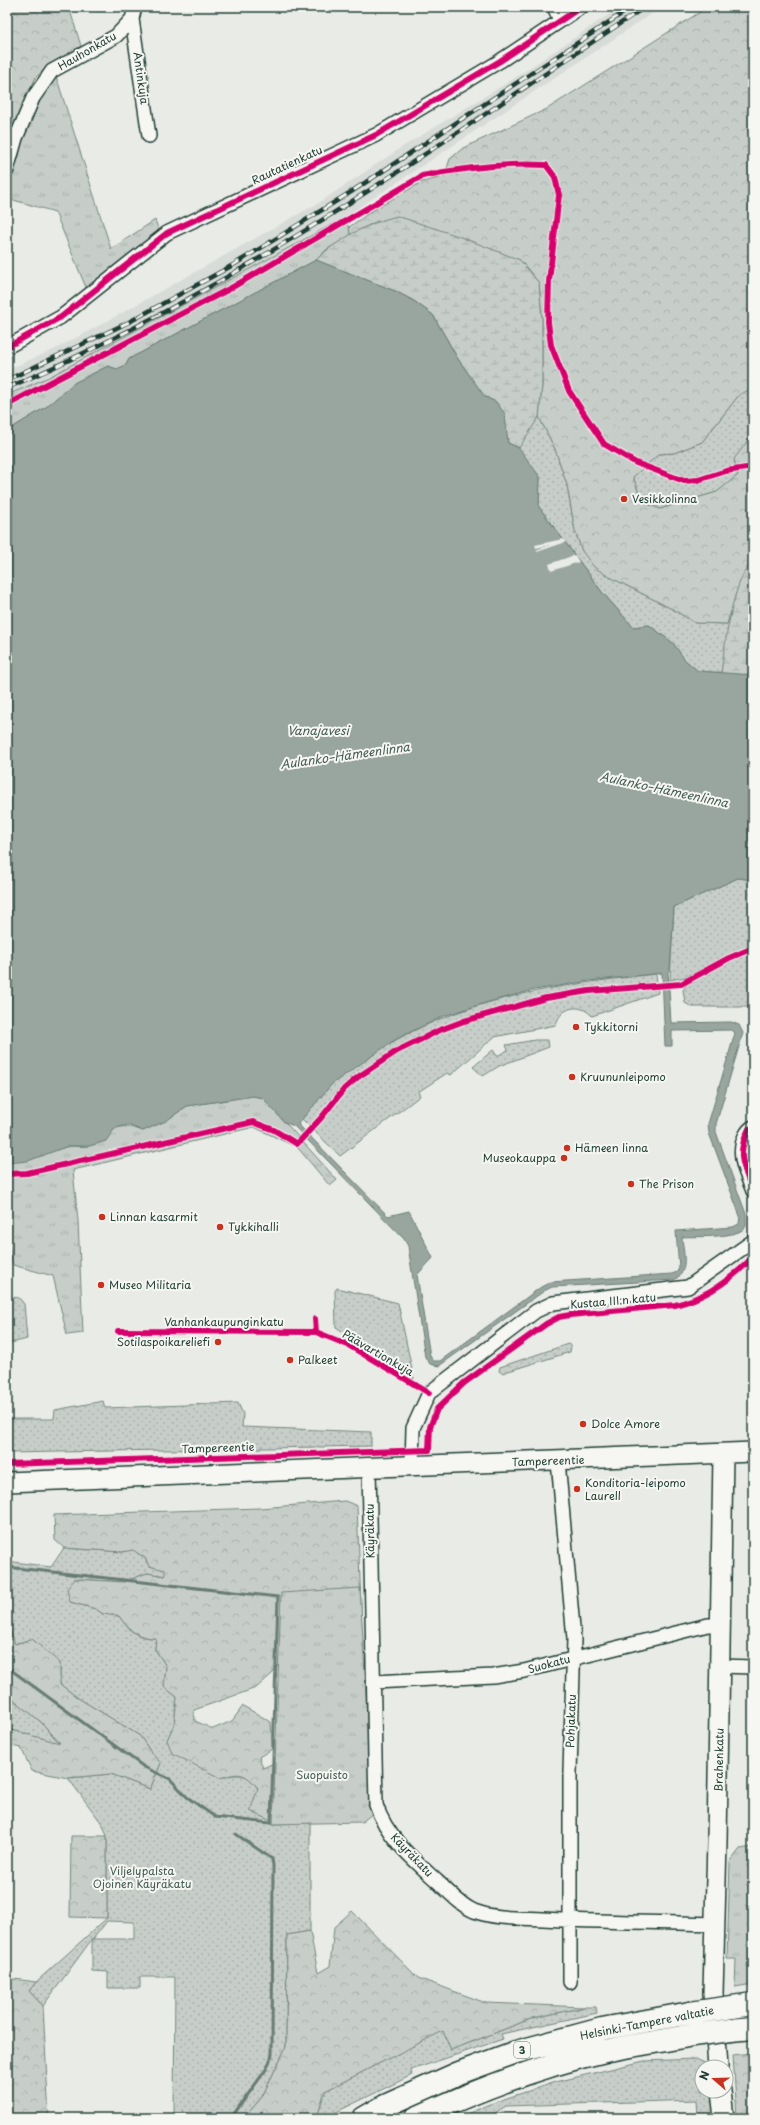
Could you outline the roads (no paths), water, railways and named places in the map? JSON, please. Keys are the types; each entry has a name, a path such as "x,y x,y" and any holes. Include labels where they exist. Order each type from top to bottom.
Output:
{"highway":[{"name":"Helsinki-Tampere valtatie","path":"364,2118 385,2106 452,2076 516,2052 602,2029 690,2012 743,2006"},
{"name":"Helsinki-Tampere valtatie","path":"416,2118 466,2095 525,2073 605,2052 692,2035 753,2028"}],"main road":[{"name":"Tampereentie","path":"7,1482 753,1452"},
{"name":"Brahenkatu","path":"717,2059 713,1993 716,1924 723,1454"},
{"path":"722,2099 724,2118"}],"street":[{"path":"554,7 560,20"},
{"name":"Rautatienkatu","path":"7,347 61,317 167,233 376,135 500,61 581,7"},
{"name":"Antinkuja","path":"134,13 149,136"},
{"name":"Hauhonkatu","path":"7,170 12,136 33,98 52,71 116,36 134,13"},
{"path":"753,1127 749,1129 744,1139 741,1155 753,1191"},
{"name":"Kustaa III:n katu","path":"412,1466 413,1428 428,1393 536,1311 553,1303 688,1287 753,1241"},
{"name":"Pohjakatu","path":"558,1461 574,1657 570,1772 570,1982"},
{"name":"Käyräkatu","path":"369,1468 376,1806 380,1818 404,1850 461,1904 473,1910 504,1917 716,1924"},
{"name":"Suokatu","path":"374,1682 493,1676 524,1671 574,1657 708,1625 720,1625"},
{"path":"720,1666 753,1667"}],"water":[{"name":"Vanajavesi","path":"316,260 395,291 414,301 433,315 458,359 485,397 496,402 505,414 508,443 519,448 540,477 539,507 602,592 633,627 649,625 673,643 685,660 698,671 753,675 753,880 738,878 674,907 670,969 668,972 671,1023 731,1022 739,1025 743,1033 716,1124 716,1132 746,1214 746,1226 736,1233 727,1235 682,1237 684,1267 682,1273 673,1280 552,1287 544,1291 439,1366 430,1364 425,1357 408,1246 404,1239 294,1126 284,1122 263,1098 253,1096 187,1106 166,1121 143,1131 128,1125 115,1128 106,1141 90,1146 68,1146 28,1161 7,1163 7,431 46,407 74,383 108,366 117,369 126,365 129,359","holes":["662,973 665,1046 672,1046 672,1031 732,1030 735,1033 708,1124 709,1133 740,1216 739,1224 733,1227 676,1231 679,1267 677,1272 672,1274 551,1282 541,1287 440,1361 433,1361 430,1356 417,1275 433,1258 409,1211 388,1216 298,1124 332,1084 396,1039 444,1016 488,1002 534,990 589,981"]}],"waterway":[{"path":"7,1567 278,1597 271,1823 214,1817"},
{"path":"7,1667 144,1767 170,1779 187,1797 215,1817"},
{"path":"231,2118 267,2068 272,2055 273,1865 272,1859 236,1834"}],"railway":[{"path":"7,380 129,322 235,264 351,192 632,7"},
{"path":"7,388 91,349 174,307 255,261 413,162 645,7"}],"place":[{"name":"Vesikkolinna","path":"624,499"},
{"name":"Tykkitorni","path":"576,1027"},
{"name":"Kruununleipomo","path":"572,1077"},
{"name":"Hämeen linna","path":"567,1148"},
{"name":"Museokauppa","path":"564,1158"},
{"name":"The Prison","path":"631,1184"},
{"name":"Linnan kasarmit","path":"102,1217"},
{"name":"Tykkihalli","path":"220,1227"},
{"name":"Museo Militaria","path":"101,1285"},
{"name":"Sotilaspoikareliefi","path":"218,1342"},
{"name":"Palkeet","path":"290,1360"},
{"name":"Dolce Amore","path":"583,1424"},
{"name":"Konditoria-leipomo Laurell","path":"577,1489"}],"water label":[{"name":"Aulanko–Hämeenlinna","path":"345,756"},
{"name":"Aulanko–Hämeenlinna","path":"664,790"}],"park label":[{"name":"Suopuisto","path":"322,1775"},
{"name":"Viljelypalsta Ojoinen Käyräkatu","path":"142,1877"}]}
